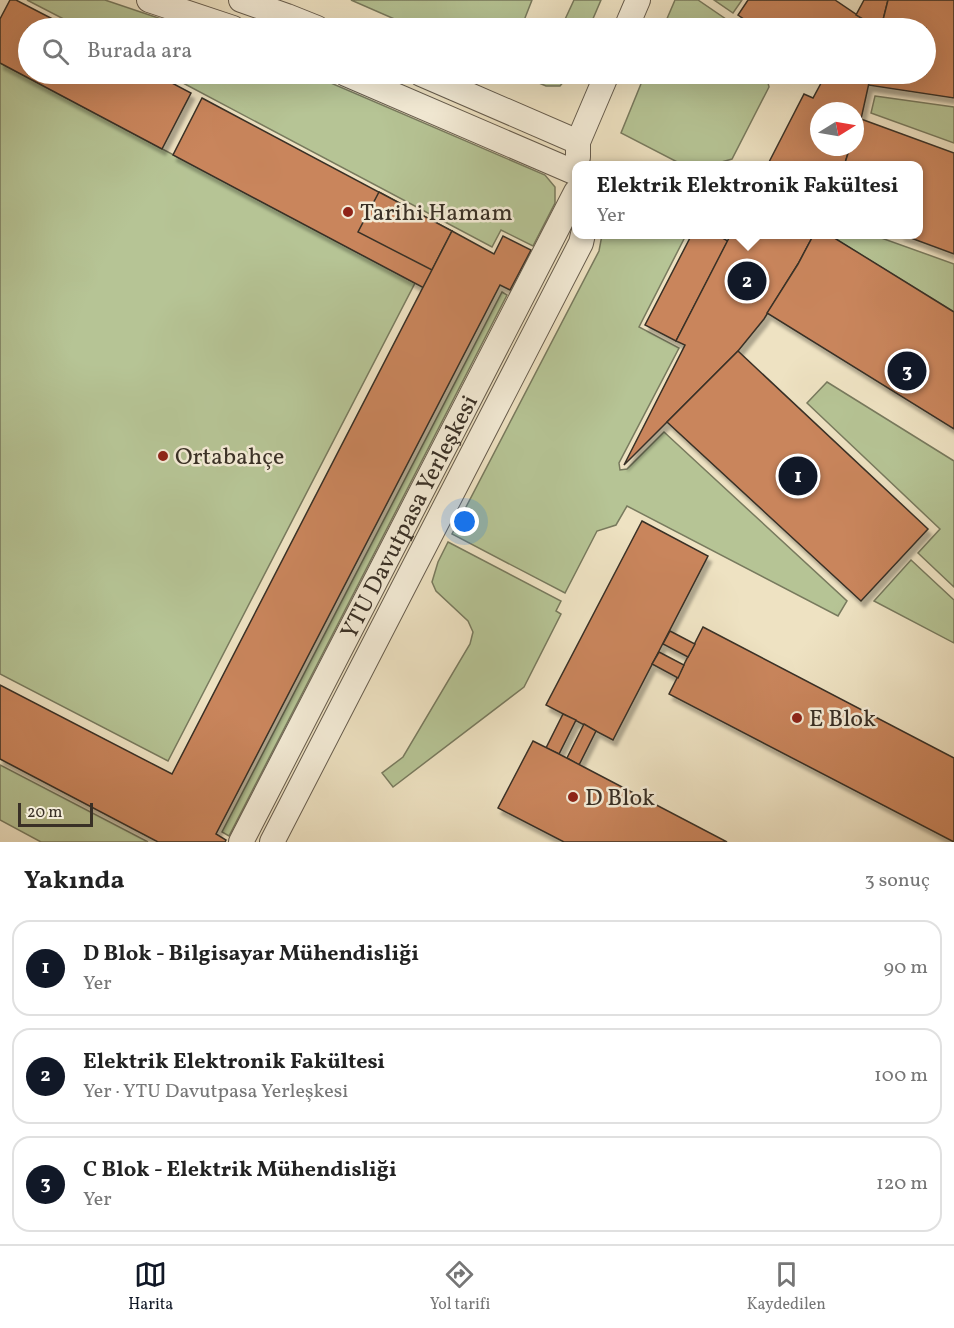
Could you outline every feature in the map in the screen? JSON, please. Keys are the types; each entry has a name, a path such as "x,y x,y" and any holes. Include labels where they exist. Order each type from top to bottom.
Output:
{"street":[{"path":"149,0 203,18"},
{"path":"241,0 292,18"},
{"path":"630,18 638,0"},
{"path":"369,84 572,171"},
{"path":"444,84 578,142"},
{"path":"577,161 578,142 603,84"},
{"name":"YTU Davutpasa Yerleşkesi","path":"241,842 572,200"},
{"name":"YTU Davutpasa Yerleşkesi","path":"272,842 582,239"}],"green space":[{"path":"27,0 105,0 158,18 62,18"},
{"path":"351,0 532,0 525,18 392,18"},
{"path":"574,0 601,0 593,18 566,18"},
{"path":"675,0 698,0 724,18 667,18"},
{"path":"714,0 742,0 733,13"},
{"name":"Ortabahçe","path":"0,63 18,73 18,84 40,84 415,283 168,761 0,674"},
{"path":"185,84 333,84 545,175 555,187 555,203 533,246 501,230 492,247"},
{"path":"541,84 562,84 560,86"},
{"path":"641,84 768,84 769,87 732,159 675,161 621,133"},
{"path":"875,96 954,107 954,143 871,113"},
{"path":"601,239 684,239 639,327 679,348 619,463 620,470 627,469 664,432 847,601 838,616 627,506 616,525 597,531 565,593 452,534 599,251"},
{"path":"835,239 884,239 954,264 954,312"},
{"path":"502,292 507,295 229,836 222,832"},
{"path":"827,382 954,461 954,587 918,553 940,529 807,403"},
{"path":"448,542 561,601 556,611 561,614 524,687 393,787 382,773 403,757 470,644 473,632 468,621 436,591 432,582 438,562"},
{"path":"911,560 954,600 954,643 874,601"},
{"path":"0,765 148,842 41,842 0,820"}],"building":[{"path":"10,0 16,0 51,18 18,18 18,73 0,63 0,19"},
{"path":"748,0 835,0 862,18 742,18 738,15"},
{"path":"864,0 888,0 884,18 861,18 856,15"},
{"path":"888,0 954,0 954,98 868,85 936,84 936,18 884,18"},
{"path":"40,84 174,84 191,93 162,149"},
{"path":"821,84 869,84 864,106 864,102 810,102 810,156 847,156 846,161 770,161 804,94 813,98"},
{"name":"Tarihi Hamam","path":"202,98 452,231 424,288 173,155"},
{"path":"864,120 954,153 954,254 914,239 923,239 923,161 846,161 847,156 864,156"},
{"path":"379,192 452,231 432,270 358,232"},
{"path":"452,231 494,254 503,236 531,250 510,290 500,285 216,834 226,840 225,842 158,842 0,759 0,685 172,774"},
{"path":"689,239 724,239 728,241 676,341 645,325"},
{"path":"728,239 811,239 764,319 738,351 624,465 685,345 676,341"},
{"path":"811,239 836,239 954,312 954,429 767,313"},
{"path":"738,351 928,529 861,601 667,422"},
{"path":"642,521 708,556 613,740 546,705"},
{"name":"E Blok","path":"703,627 954,758 954,842 669,694"},
{"path":"670,631 695,644 688,657 663,644"},
{"path":"659,652 684,665 678,678 652,664"},
{"path":"563,714 576,720 559,754 546,748"},
{"path":"584,724 596,731 579,765 567,758"},
{"name":"D Blok","path":"533,741 727,842 564,842 498,808"}],"place":[{"name":"Tarihi Hamam","path":"348,212"},
{"name":"Elektrik Elektronik Fakültesi","path":"747,281"},
{"name":"C Blok - Elektrik Mühendisliği","path":"907,371"},
{"name":"Ortabahçe","path":"163,456"},
{"name":"D Blok - Bilgisayar Mühendisliği","path":"798,476"},
{"name":"E Blok","path":"797,718"},
{"name":"D Blok","path":"573,797"}]}
